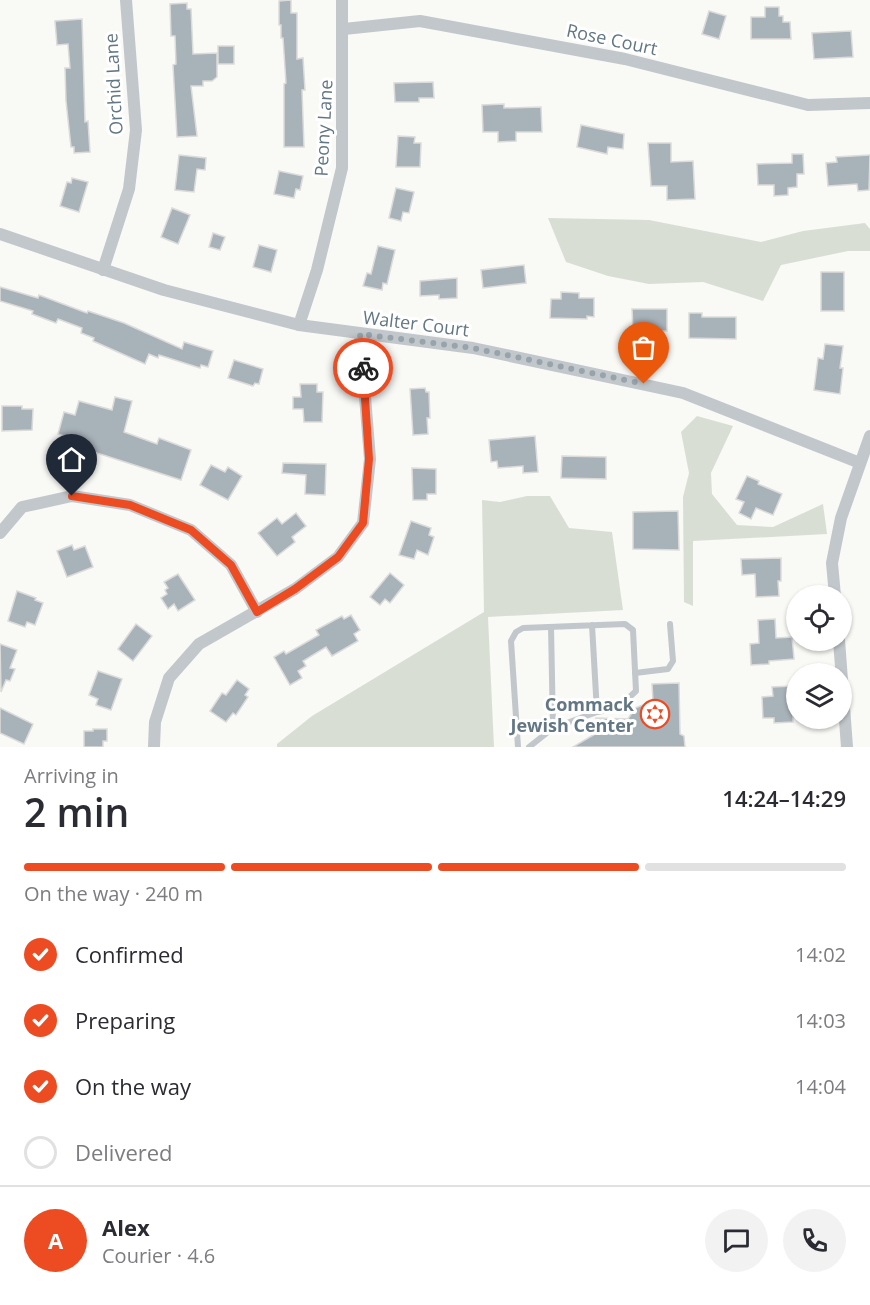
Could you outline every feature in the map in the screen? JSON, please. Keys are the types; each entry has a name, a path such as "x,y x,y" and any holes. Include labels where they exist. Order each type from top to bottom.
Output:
{"street":[{"name":"Orchid Lane","path":"104,270 129,189 136,129 126,0"},
{"name":"Peony Lane","path":"299,325 317,270 342,168 344,29 342,0"},
{"name":"Rose Court","path":"344,29 420,21 625,59 808,105 870,103"},
{"name":"Walter Court","path":"0,234 164,290 299,325 473,348 683,393 860,463"},
{"path":"154,747 155,722 169,678 199,644 295,589 338,557 363,523 369,459 360,334"},
{"path":"834,585 832,563 841,518 870,436"},
{"path":"0,533 22,507 72,496 130,505 191,530 231,565 257,612"},
{"path":"840,651 847,747"}],"lane":[{"path":"518,747 512,640 516,632 523,628 625,624 633,630 636,692 618,708 597,712 553,728 529,747"},
{"path":"635,673 668,669 673,661 670,624"},
{"path":"592,625 597,712"},
{"path":"551,627 553,728"}],"shaded area":[{"path":"548,218 649,220 761,242 803,231 865,223 870,229 870,251 848,251 781,265 763,301 703,282 649,284 608,276 566,262"},
{"path":"697,416 733,426 711,473 712,494 737,525 773,527 823,504 827,534 693,541 693,606 684,602 683,497 689,473 681,432"},
{"path":"527,496 550,496 569,528 612,532 623,610 488,617 494,747 277,747 277,744 312,716 484,612 482,500 500,502"}],"building":[{"path":"291,0 291,13 297,13 297,59 303,58 304,147 284,147 284,84 286,83 283,38 281,38 281,25 279,25 279,1"},
{"path":"187,3 187,9 191,9 193,54 217,53 217,77 212,81 203,81 203,86 191,86 197,136 177,137 173,65 176,64 175,36 171,36 170,4"},
{"path":"765,7 779,7 779,16 783,16 783,22 790,22 791,39 751,39 751,17 765,17"},
{"path":"709,11 726,16 719,39 702,34"},
{"path":"82,19 85,122 88,121 90,152 74,153 74,147 71,147 66,101 65,68 70,68 68,44 57,45 55,21"},
{"path":"851,31 853,57 814,59 812,33"},
{"path":"218,46 234,46 234,64 218,64"},
{"path":"433,82 434,98 419,98 419,102 395,102 394,83"},
{"path":"504,104 504,108 541,107 542,132 516,132 516,141 498,142 498,132 483,132 482,105"},
{"path":"581,125 624,134 623,149 608,147 607,154 577,147"},
{"path":"398,136 415,137 414,143 421,143 420,167 396,167"},
{"path":"648,143 671,143 671,162 693,161 695,199 667,200 667,186 651,186"},
{"path":"792,154 803,154 804,174 797,174 797,187 788,188 788,195 774,196 774,185 758,185 757,164 792,163"},
{"path":"179,155 206,158 205,170 197,169 194,192 175,190"},
{"path":"870,155 869,190 858,191 857,184 828,186 826,163 837,162 836,157"},
{"path":"279,171 303,176 300,190 296,189 294,198 274,194"},
{"path":"72,178 88,182 79,212 60,206 67,182 71,183"},
{"path":"396,188 414,192 409,213 403,212 401,221 389,218"},
{"path":"172,208 190,215 178,244 161,237"},
{"path":"213,233 225,237 220,250 209,247"},
{"path":"259,245 277,250 271,272 253,267"},
{"path":"378,246 395,250 387,284 383,283 382,290 363,286 367,273 371,274"},
{"path":"524,265 526,283 483,288 481,270"},
{"path":"821,272 844,272 844,311 821,311"},
{"path":"457,278 457,298 439,299 439,295 420,296 420,281"},
{"path":"0,287 38,298 39,295 87,313 88,311 124,323 182,349 184,342 213,351 208,367 201,365 200,368 149,354 145,364 93,341 94,338 81,333 82,328 58,319 56,323 32,314 33,311 0,301"},
{"path":"561,292 579,293 579,298 594,298 594,317 587,316 587,319 550,318 551,299 561,299"},
{"path":"632,309 667,309 667,331 633,331"},
{"path":"689,313 702,313 702,317 736,317 736,339 689,338"},
{"path":"825,344 843,346 840,394 814,390 818,358 823,359"},
{"path":"234,360 263,369 259,384 255,383 253,386 228,378"},
{"path":"300,384 317,384 317,392 323,392 322,422 304,422 303,409 293,409 293,397 301,397"},
{"path":"425,388 426,392 429,392 428,434 413,435 410,389"},
{"path":"115,397 132,401 124,432 157,444 159,438 191,450 181,480 69,444 71,438 58,434 64,412 75,415 79,401 112,410"},
{"path":"2,406 22,406 22,409 33,409 32,430 2,431"},
{"path":"535,436 538,472 523,473 523,466 498,468 497,461 491,462 489,440"},
{"path":"562,456 606,457 606,479 561,478"},
{"path":"283,463 326,464 325,495 305,494 306,475 282,473"},
{"path":"211,465 225,472 228,467 242,476 228,500 200,485"},
{"path":"412,468 436,469 436,494 427,494 427,500 413,500"},
{"path":"747,476 759,481 758,484 782,494 773,515 756,508 751,519 739,513 744,502 736,499"},
{"path":"678,511 679,550 633,549 633,512"},
{"path":"296,513 306,526 292,537 295,542 277,556 258,533 277,518 282,524"},
{"path":"411,521 431,528 429,535 434,537 428,555 417,550 414,559 399,555"},
{"path":"72,545 74,550 85,546 93,567 67,577 57,551"},
{"path":"781,558 779,596 756,597 755,574 742,575 741,559"},
{"path":"390,573 404,585 390,603 385,599 380,605 370,597"},
{"path":"178,574 195,600 178,611 174,604 168,609 161,598 167,594 165,590 168,588 164,582"},
{"path":"17,591 43,603 35,625 27,622 25,627 8,621"},
{"path":"351,615 360,630 354,634 358,641 332,656 326,647 303,661 306,666 298,671 302,678 290,685 274,657 284,651 286,654 319,635 316,630 342,616 344,619"},
{"path":"775,619 776,638 786,637 786,651 793,651 794,659 751,665 750,644 759,643 758,620"},
{"path":"136,624 152,636 133,661 118,649"},
{"path":"0,644 17,650 10,668 15,669 10,681 6,680 1,692"},
{"path":"98,671 122,679 111,710 96,705 98,699 89,695"},
{"path":"237,680 249,689 245,695 248,697 236,715 233,713 226,722 210,711 222,693 226,695"},
{"name":"Commack Jewish Center","path":"679,683 680,734 684,736 685,747 573,747 595,734 596,718 628,719 635,708 653,701 652,684"},
{"path":"786,686 786,722 774,723 774,718 763,718 762,697 773,696 772,687"},
{"path":"0,708 33,724 24,744 0,733"},
{"path":"93,729 107,729 107,741 103,741 103,747 84,747 84,731 93,731"}],"way so far":[{"path":"363,368 360,334 473,348 644,384"}],"place":[{"name":"Commack Jewish Center","path":"655,714"}],"route":[{"path":"72,496 130,505 191,530 231,565 257,612 295,589 338,557 363,523 369,459 363,368"}]}
